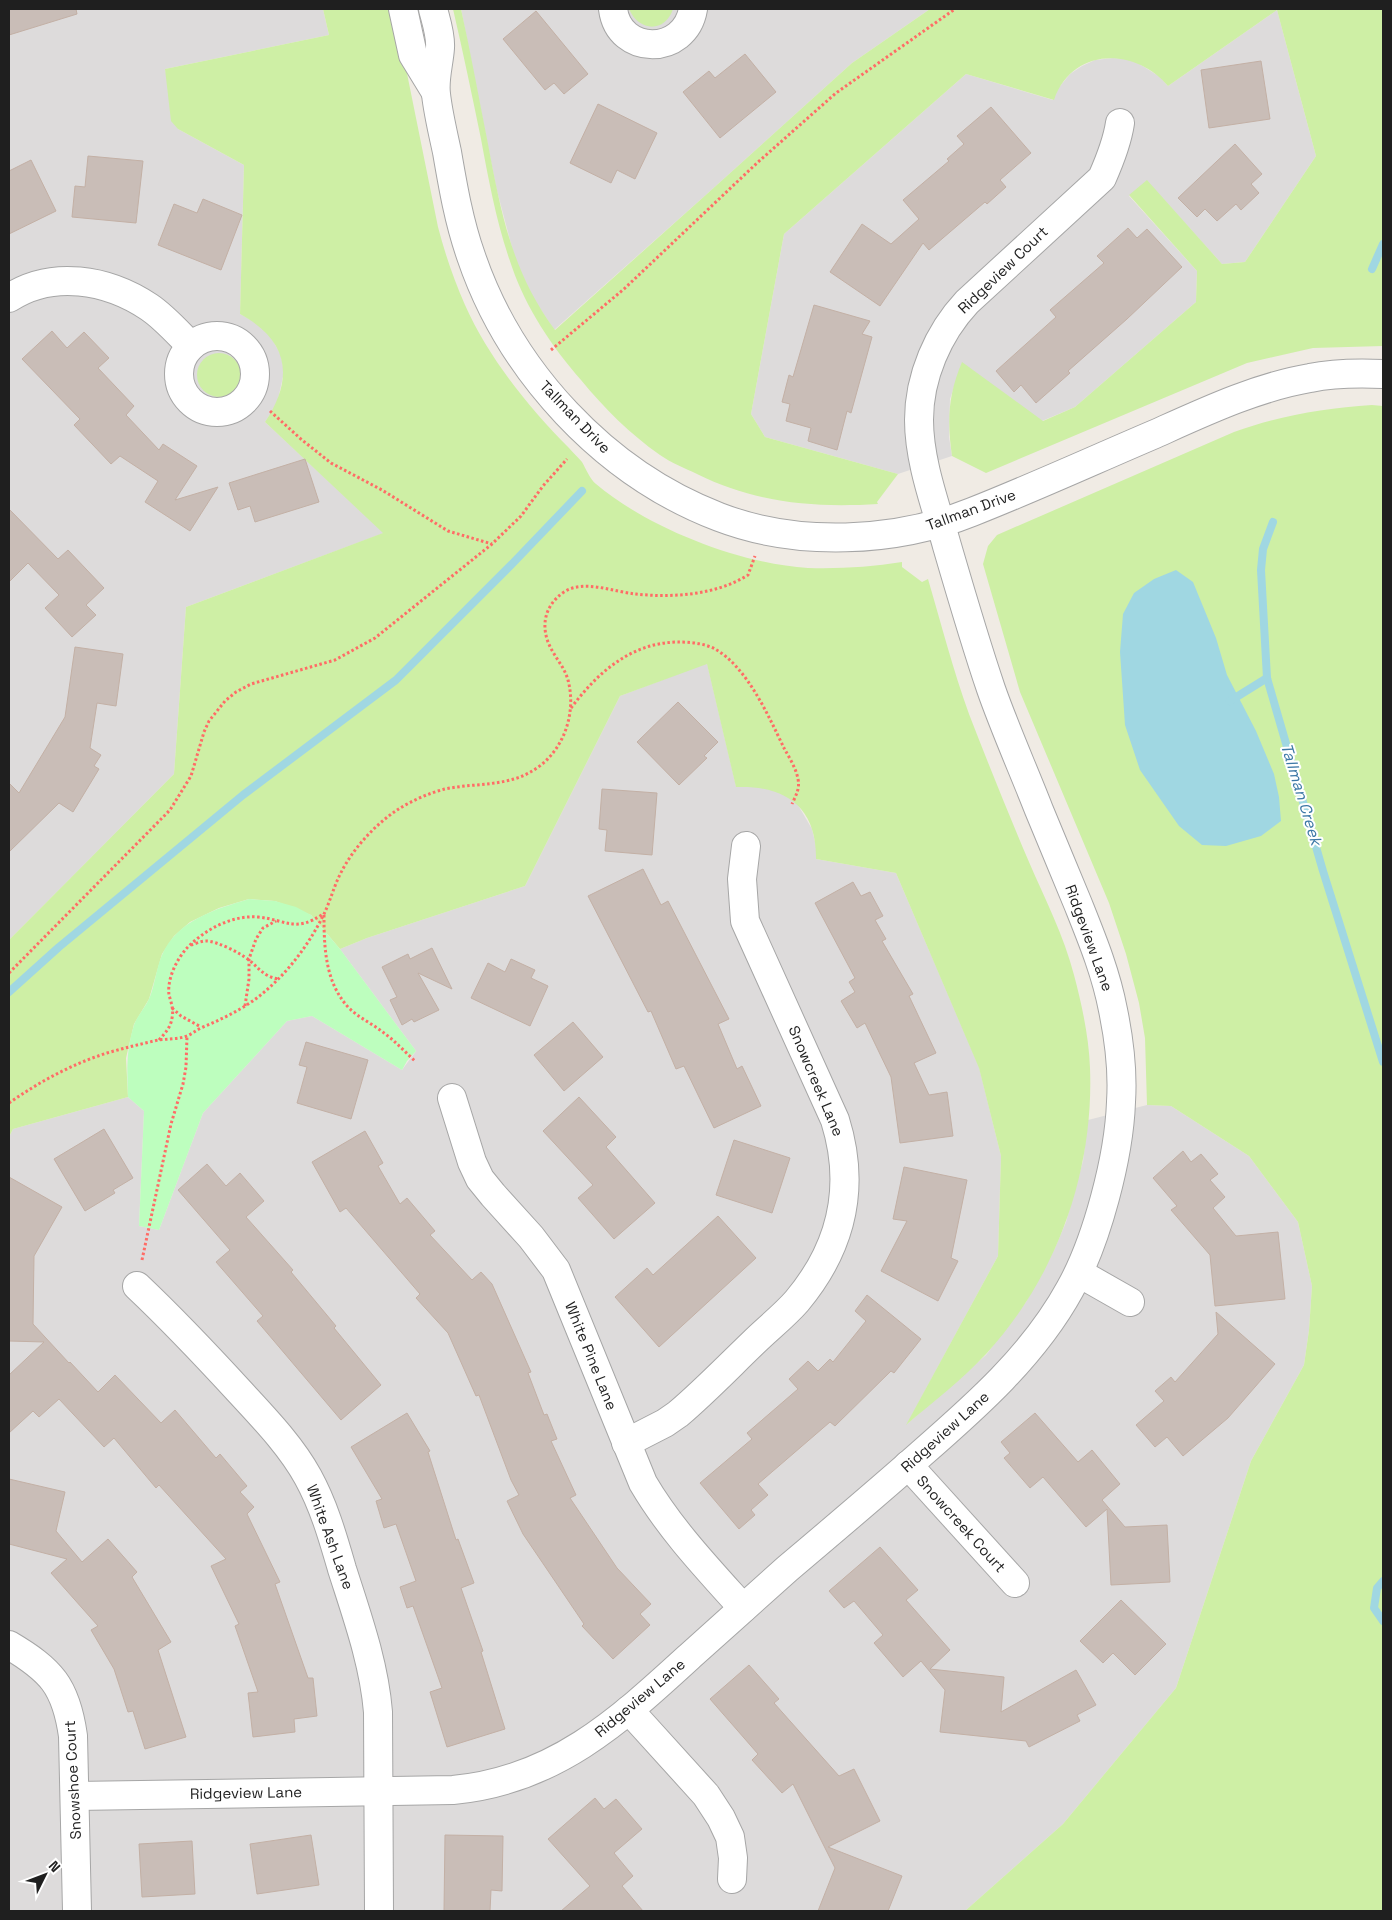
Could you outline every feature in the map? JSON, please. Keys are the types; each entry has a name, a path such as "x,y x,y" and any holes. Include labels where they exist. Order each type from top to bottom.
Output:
{"street":[{"name":"Tallman Drive","path":"403,9 413,55 435,91"},
{"name":"Tallman Drive","path":"433,9 440,44 435,91 464,234 470,256 490,304 515,347 550,394 581,427 637,475 678,499 717,517 755,527 798,535 842,538 911,531 970,513 1183,421 1247,396 1310,378 1383,374"},
{"path":"613,9 617,24 626,34 637,42 650,45 663,43 675,38 685,29 693,9"},
{"name":"Ridgeview Court","path":"941,523 922,455 918,415 921,394 933,355 949,324 967,302 1102,178 1112,157 1120,123"},
{"path":"9,298 29,287 47,282 73,281 96,284 130,296 149,307 190,346"},
{"name":"Ridgeview Lane","path":"75,1796 468,1788 515,1777 549,1764 605,1730 629,1710 743,1608 970,1411 1010,1369 1057,1310 1078,1273 1094,1233 1116,1147 1121,1103 1121,1078 1113,1010 1098,956 992,689 971,627 941,523"},
{"name":"Snowcreek Lane","path":"626,1443 665,1423 678,1414 796,1302 818,1272 833,1243 842,1208 844,1166 842,1146 835,1120 744,921 742,879 746,846"},
{"name":"White Pine Lane","path":"452,1098 472,1162 480,1179 531,1237 556,1270 643,1483 659,1510 677,1534 743,1608"},
{"path":"1078,1273 1130,1302"},
{"name":"White Ash Lane","path":"137,1286 181,1328 256,1409 291,1452 312,1485 320,1502 360,1625 376,1690 378,1712 379,1911"},
{"name":"Snowcreek Court","path":"908,1465 1015,1583"},
{"name":"Snowshoe Court","path":"9,1645 34,1660 48,1672 66,1704 73,1736 77,1911"},
{"path":"629,1710 706,1795 721,1818 730,1837 733,1858 732,1879"}],"path":[{"path":"551,350 624,290 763,157 836,93 955,9"},
{"path":"270,411 331,463 382,490 448,531 492,544"},
{"path":"9,974 170,810 191,776 208,721 225,701 236,692 251,684 315,667 358,648 375,638 492,544 521,516 548,480 567,459"},
{"path":"9,1103 38,1083 90,1059 159,1040 187,1036 245,1006 270,988 303,950 324,914 336,882 345,866 361,843 379,824 398,809 420,798 444,790 482,784 506,783 523,776 541,765 556,748 567,724 571,708 568,679 546,639 544,628 546,613 553,601 566,591 575,587 596,588 656,596 679,595 716,589 738,582 748,575 755,555"},
{"path":"571,708 592,681 625,656 655,644 687,642 713,648 735,666 767,712 798,779 799,792 792,804"},
{"path":"159,1040 169,1029 173,1017 169,992 172,971 190,946 211,928 255,917 277,920 294,926 311,922 324,914"},
{"path":"324,914 324,941 327,964 338,994 350,1009 383,1032 415,1061"},
{"path":"245,1006 249,980 249,960 256,939 263,928 277,920"},
{"path":"190,946 207,941 223,945 249,960 261,972 278,979"},
{"path":"172,1007 181,1016 202,1027"},
{"path":"137,1286 171,1124 184,1075 187,1036"}],"shaded area":[{"path":"9,9 323,9 329,35 165,69 178,129 244,165 240,314 268,332 281,355 284,372 277,404 265,422 384,533 186,607 174,774 9,940"},
{"path":"461,9 930,9 852,63 554,330 532,296 515,259 496,187"},
{"path":"1277,10 1316,156 1245,262 1222,264 1147,181 1129,196 1197,271 1196,302 1075,407 1042,421 962,363 950,399 949,437 952,456 898,474 765,437 751,414 784,234 966,74 1053,100 1056,91 1070,74 1095,60 1113,58 1126,59 1138,63 1160,77 1168,86"},
{"path":"707,663 736,786 754,786 771,789 787,796 798,805 812,829 816,846 816,859 896,873 979,1067 1001,1156 998,1256 907,1424 986,1355 1026,1302 1055,1248 1066,1222 1083,1161 1088,1120 1147,1105 1171,1106 1249,1156 1298,1222 1312,1286 1304,1365 1251,1461 1176,1688 1063,1824 965,1911 9,1911 9,1137 13,1129 128,1097 144,1111 139,1226 159,1230 203,1113 287,1021 312,1016 402,1070 416,1051 340,949 367,938 525,886 620,696"}],"green space":[{"path":"323,9 394,9 438,227 461,296 474,324 497,363 539,416 582,462 596,484 617,500 668,529 725,551 781,565 808,568 855,567 902,562 902,567 922,582 928,579 952,664 969,714 1070,960 1088,1045 1090,1107 1078,1184 1066,1221 1033,1291 1012,1323 978,1363 906,1425 998,1256 1001,1156 979,1068 896,873 816,859 815,841 811,826 804,813 795,803 783,795 769,790 754,787 736,787 707,664 620,696 525,886 367,938 340,949 311,915 275,901 249,899 219,908 190,922 174,936 162,954 149,999 134,1024 126,1058 128,1097 13,1129 9,1137 9,940 174,774 186,607 383,533 265,422 275,406 280,390 283,375 282,361 277,348 268,336 256,324 240,314 244,165 178,129 171,121 165,69 329,35"},
{"path":"453,9 461,9 498,194 510,241 528,286 555,330 852,63 930,9 1383,9 1383,346 1313,348 1247,363 986,473 952,456 949,431 951,397 962,362 1043,421 1075,407 1196,302 1197,271 1129,195 1147,180 1222,264 1245,262 1316,156 1277,10 1168,86 1154,73 1139,64 1122,59 1105,59 1089,62 1075,70 1063,83 1054,100 966,74 784,234 751,414 765,437 898,474 877,502 878,504 808,504 763,497 719,484 664,458 618,420 570,367 550,341 532,312 512,267 498,219"},
{"path":"629,9 673,9 664,22 652,27 639,22 633,17"},
{"path":"215,353 223,353 235,359 241,375 235,391 223,397 215,397 203,391 197,379 197,371 203,359"},
{"path":"1372,405 1383,406 1383,1911 965,1911 1063,1824 1176,1688 1251,1461 1304,1365 1312,1286 1298,1222 1249,1156 1171,1106 1147,1105 1145,1038 1139,1003 1126,954 1109,903 1020,692 983,564 988,546 997,535 1234,432 1268,421 1302,414"},
{"path":"249,899 275,901 296,907 311,915 340,949 416,1051 402,1070 312,1016 287,1021 203,1113 159,1230 139,1226 144,1111 128,1097 127,1079 128,1052 134,1025 149,999 162,955 177,933 187,925 211,912"}],"water":[{"path":"1176,570 1193,582 1216,638 1227,675 1256,731 1274,774 1279,797 1281,821 1261,836 1226,846 1202,845 1179,826 1140,770 1125,725 1120,652 1123,614 1134,593 1154,579"}],"building":[{"path":"9,9 76,9 77,14 9,35"},
{"path":"536,11 588,74 564,94 554,83 545,90 503,39"},
{"path":"745,54 776,92 720,138 683,92 709,71 715,78"},
{"path":"1261,61 1270,119 1209,128 1201,70"},
{"path":"598,104 657,133 635,179 617,170 611,183 570,163"},
{"path":"991,107 1031,153 1000,180 1006,187 987,204 985,202 929,250 923,243 880,306 830,272 862,224 891,244 919,219 903,200 949,161 947,159 964,144 957,136"},
{"path":"1235,144 1262,174 1251,184 1259,193 1241,210 1236,204 1217,221 1205,209 1197,217 1178,198"},
{"path":"88,156 143,161 136,223 72,217 75,186 85,187"},
{"path":"31,160 56,211 9,234 9,171"},
{"path":"203,199 242,215 221,270 158,245 174,204 197,213"},
{"path":"1128,228 1137,238 1147,229 1182,267 1068,371 1070,373 1036,403 1021,385 1014,392 996,371 1056,317 1050,310 1104,263 1097,256"},
{"path":"814,305 870,321 862,334 872,337 851,413 847,411 837,450 808,441 811,428 786,421 790,404 782,402 789,375 793,377"},
{"path":"52,331 67,348 84,332 109,358 98,368 134,406 126,415 159,450 163,444 197,466 175,500 218,487 190,531 145,502 158,481 120,456 111,464 74,425 80,419 22,359"},
{"path":"305,459 319,502 255,522 250,506 238,510 229,483"},
{"path":"9,509 58,559 68,550 104,588 86,605 96,615 72,637 45,608 59,595 28,563 9,582"},
{"path":"75,647 123,654 116,706 97,703 90,748 101,755 94,766 99,769 73,812 59,803 9,852 9,783 19,793 65,717"},
{"path":"678,702 718,742 704,756 707,758 679,785 637,742"},
{"path":"602,789 657,793 652,855 605,851 607,830 599,829"},
{"path":"643,869 661,905 668,901 729,1019 718,1024 737,1069 742,1066 761,1106 714,1128 684,1066 676,1069 651,1011 648,1012 588,896"},
{"path":"853,882 861,896 870,892 883,916 875,920 886,939 882,941 913,994 909,996 936,1053 914,1063 929,1095 947,1092 953,1136 900,1143 891,1077 865,1023 857,1028 841,1001 855,992 849,982 855,978 815,903"},
{"path":"432,948 452,989 418,973 439,1010 414,1022 412,1019 402,1025 390,1000 397,997 382,967 408,954 410,959"},
{"path":"511,959 535,970 531,978 548,986 530,1026 471,998 488,963 505,972"},
{"path":"573,1022 603,1057 564,1091 534,1055"},
{"path":"306,1042 368,1060 351,1119 297,1103 307,1067 299,1065"},
{"path":"579,1097 616,1137 606,1147 655,1203 614,1239 578,1198 593,1185 543,1131"},
{"path":"104,1129 133,1178 113,1190 115,1193 85,1211 54,1159"},
{"path":"365,1131 383,1163 378,1166 400,1204 407,1198 435,1231 430,1235 472,1280 481,1272 492,1284 531,1372 528,1373 544,1415 547,1414 557,1439 551,1441 576,1495 570,1498 617,1568 651,1604 640,1614 650,1625 613,1659 582,1626 584,1624 523,1534 507,1501 519,1495 511,1480 479,1395 476,1396 448,1333 416,1298 420,1294 346,1208 340,1212 312,1162"},
{"path":"734,1140 790,1158 772,1213 716,1195"},
{"path":"1183,1151 1191,1162 1201,1154 1218,1174 1210,1180 1225,1197 1213,1208 1236,1236 1278,1232 1285,1299 1215,1306 1210,1255 1171,1210 1177,1206 1153,1178"},
{"path":"207,1164 226,1186 240,1173 264,1201 246,1217 293,1270 291,1272 336,1326 334,1328 381,1385 341,1420 257,1321 263,1316 216,1262 230,1250 178,1190"},
{"path":"904,1167 967,1180 951,1258 958,1261 938,1301 881,1271 907,1221 893,1219"},
{"path":"9,1177 62,1207 34,1256 33,1324 98,1392 115,1375 161,1423 175,1410 216,1458 220,1454 247,1486 240,1492 254,1507 247,1514 280,1582 275,1584 308,1678 313,1678 317,1716 294,1719 295,1732 253,1737 248,1693 258,1692 235,1626 239,1624 211,1566 226,1559 159,1485 156,1488 114,1438 104,1447 59,1399 39,1417 33,1411 9,1433 9,1375 44,1342 9,1341"},
{"path":"718,1216 756,1258 659,1347 615,1297 647,1268 653,1275"},
{"path":"867,1295 921,1339 894,1373 891,1371 835,1426 830,1422 758,1484 768,1495 751,1510 755,1515 739,1529 700,1483 752,1439 747,1433 798,1389 789,1379 808,1361 818,1371 830,1359 833,1362 866,1321 855,1311"},
{"path":"1216,1312 1275,1364 1228,1418 1183,1456 1167,1437 1155,1447 1136,1425 1164,1401 1155,1391 1171,1377 1175,1382 1218,1334"},
{"path":"407,1413 430,1451 428,1452 456,1540 458,1539 474,1583 461,1588 483,1651 481,1652 505,1729 447,1747 430,1692 442,1688 413,1606 407,1608 400,1587 416,1581 396,1524 384,1528 376,1501 382,1499 351,1447"},
{"path":"1035,1413 1078,1462 1092,1450 1120,1484 1102,1500 1125,1527 1167,1525 1170,1582 1111,1585 1107,1509 1086,1527 1043,1477 1030,1488 1004,1458 1010,1453 1001,1442"},
{"path":"9,1479 65,1492 56,1531 82,1562 108,1539 137,1572 132,1577 171,1642 158,1650 186,1737 145,1749 133,1711 128,1712 114,1669 91,1630 98,1626 51,1573 67,1559 9,1544"},
{"path":"880,1547 918,1590 906,1600 950,1650 930,1669 1004,1677 1001,1712 1076,1670 1096,1705 1077,1715 1080,1721 1029,1747 1026,1741 940,1732 945,1690 921,1661 903,1677 874,1643 883,1635 854,1601 844,1608 829,1591"},
{"path":"1121,1600 1166,1644 1135,1675 1113,1653 1103,1663 1080,1641"},
{"path":"749,1665 779,1699 774,1703 839,1776 854,1769 880,1821 828,1847 902,1876 888,1911 818,1911 835,1868 793,1784 782,1793 752,1760 758,1754 710,1699"},
{"path":"595,1798 604,1809 616,1799 642,1829 614,1853 633,1876 622,1886 643,1911 561,1911 590,1886 548,1839"},
{"path":"311,1835 319,1885 257,1894 250,1844"},
{"path":"445,1835 503,1836 502,1891 491,1890 490,1911 444,1911"},
{"path":"192,1841 195,1894 142,1897 139,1844"}],"waterway":[{"name":"Tallman Creek","path":"1372,269 1383,244"},
{"path":"9,992 59,947 243,795 396,680 582,491"},
{"name":"Tallman Creek","path":"1273,522 1263,549 1261,570 1267,678 1323,871 1383,1062"},
{"path":"1230,701 1267,678"},
{"name":"Tallman Creek","path":"1383,1581 1377,1588 1374,1608 1383,1621"}]}
